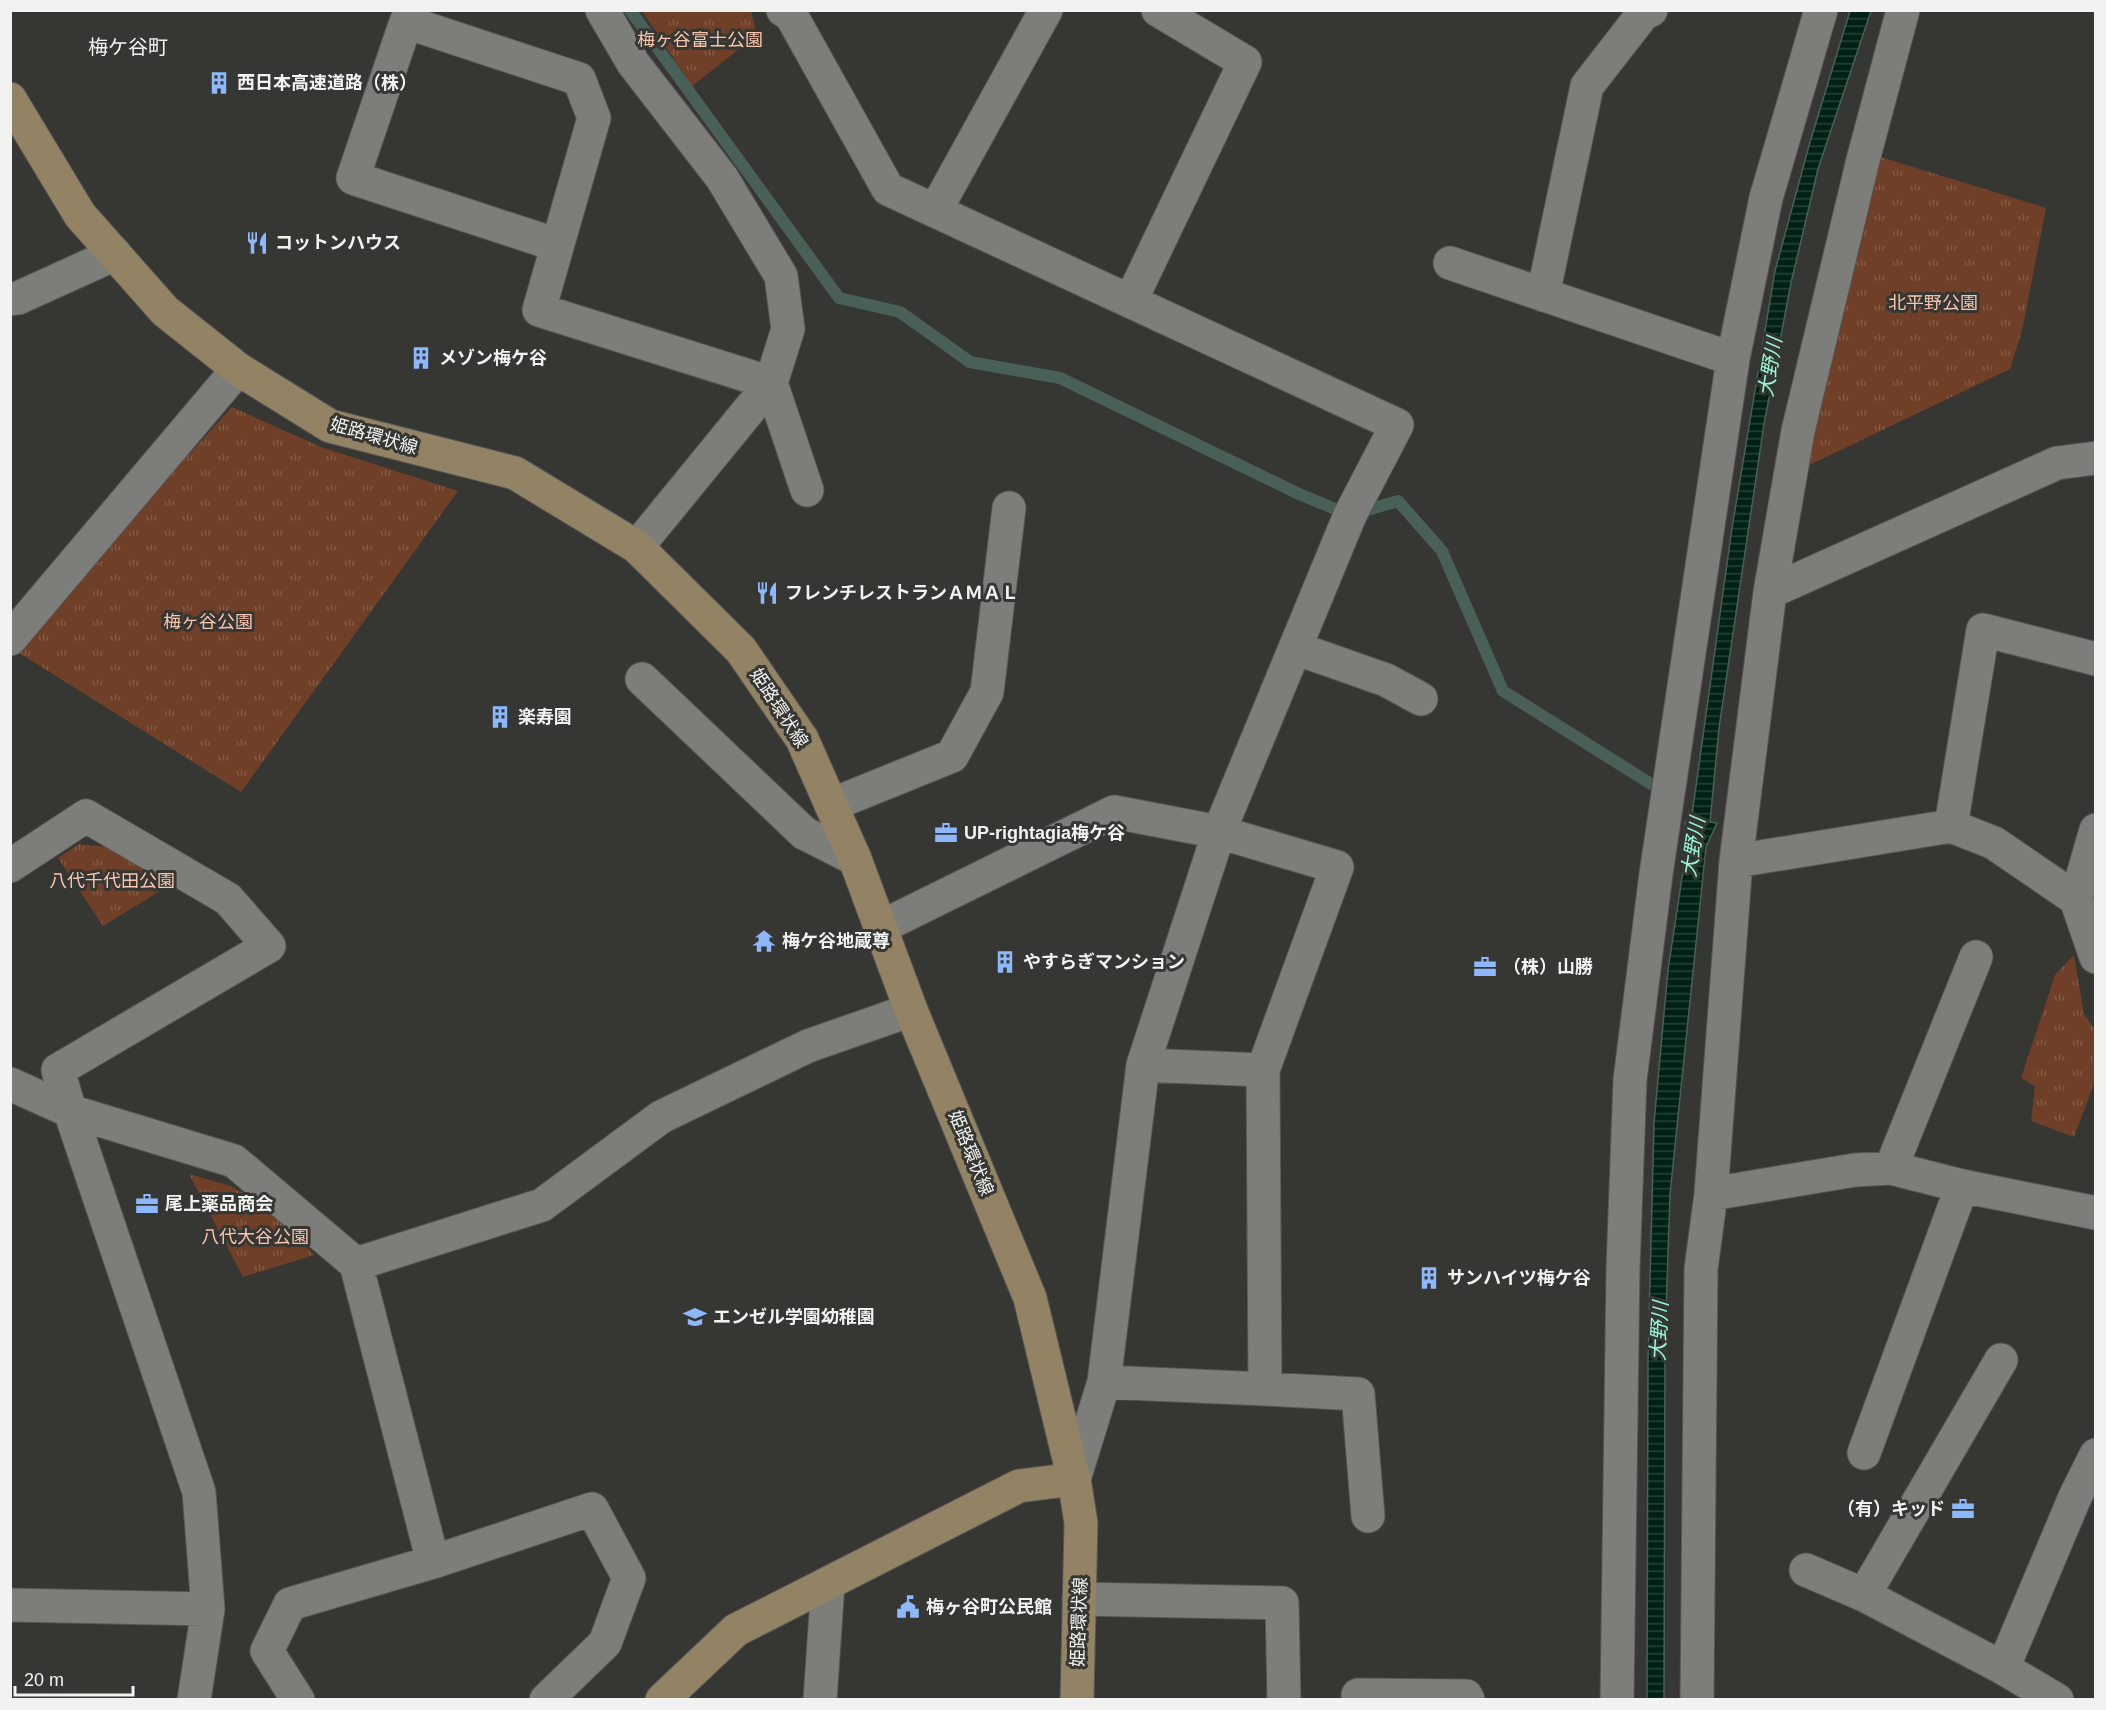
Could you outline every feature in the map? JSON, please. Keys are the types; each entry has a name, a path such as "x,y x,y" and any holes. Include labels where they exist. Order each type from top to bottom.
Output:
{"main road":[{"name":"姫路環状線","path":"10,99 80,215 165,311 238,369 330,426 515,473 637,548 741,650 802,739 855,859 911,1010 1030,1298 1074,1479 1081,1523 1077,1700"},
{"path":"662,1700 736,1630 1019,1486 1074,1479"}],"street":[{"path":"602,10 633,63 722,178 781,276 788,330 771,383 637,548"},
{"path":"935,211 1046,10"},
{"path":"1131,300 1245,62 1158,10"},
{"path":"1543,295 1587,86 1643,14 1651,10"},
{"path":"1617,1700 1623,1268 1630,1080 1656,874 1733,359 1766,198 1821,10"},
{"path":"1696,1700 1701,1269 1711,1194 1736,861 1770,592 1798,430 1863,160 1903,10"},
{"path":"789,12 888,189 1397,425 1350,515 1219,832 1143,1065 1104,1382 1074,1479"},
{"path":"557,245 352,178 406,22 579,79 594,118 539,310 771,383"},
{"path":"10,299 18,298 115,254"},
{"path":"1450,263 1733,359"},
{"path":"10,639 238,369"},
{"path":"771,383 807,490"},
{"path":"1770,592 2057,463 2096,458"},
{"path":"831,805 952,756 987,692 1010,508"},
{"path":"1952,826 1983,630 2096,659"},
{"path":"1295,648 1386,680 1421,699"},
{"path":"642,679 804,834 855,859"},
{"path":"880,927 1114,812 1219,832 1337,867 1263,1070 1264,1389"},
{"path":"10,866 86,816 228,899 269,946 58,1070 199,1492 207,1609 194,1700"},
{"path":"1736,861 1952,826 1994,843 2076,900"},
{"path":"2096,830 2076,900 2096,957"},
{"path":"1891,1168 1976,957"},
{"path":"356,1264 542,1205 660,1117 808,1046 911,1010"},
{"path":"1143,1065 1263,1070"},
{"path":"10,1084 70,1111 234,1161 356,1264 433,1562"},
{"path":"1711,1194 1855,1170 1891,1168 1962,1186 2096,1213"},
{"path":"1864,1453 1962,1186"},
{"path":"1864,1595 2001,1360"},
{"path":"1104,1382 1358,1394 1368,1516"},
{"path":"2003,1668 2085,1502 2096,1455"},
{"path":"298,1700 267,1651 290,1604 433,1562 592,1509 629,1578 605,1643 546,1700"},
{"path":"1806,1570 1864,1595 2003,1668 2057,1700"},
{"path":"820,1700 828,1584"},
{"path":"1079,1599 1282,1603 1284,1700"},
{"path":"10,1605 207,1609"},
{"path":"1358,1695 1466,1696 1468,1700"}],"green space":[{"name":"梅ヶ谷富士公園","path":"642,11 751,11 757,35 692,86"},
{"name":"北平野公園","path":"1874,155 2046,208 2022,331 2010,369 1803,468"},
{"name":"梅ヶ谷公園","path":"232,407 321,447 458,491 241,792 16,651 88,565"},
{"name":"八代千代田公園","path":"79,844 120,848 173,883 103,926 58,858"},
{"path":"2074,955 2084,1014 2095,1030 2096,1078 2074,1137 2031,1121 2035,1086 2021,1078 2055,975"},
{"name":"八代大谷公園","path":"189,1174 231,1186 268,1208 314,1255 243,1277"}],"water":[{"name":"大野川","path":"1850,11 1871,11 1818,169 1791,283 1764,424 1719,728 1710,822 1717,823 1706,847 1670,1194 1665,1344 1664,1699 1647,1699 1648,1359 1654,1123 1668,970 1686,851 1685,822 1691,822 1732,528 1775,271 1810,142"}],"waterway":[{"path":"630,10 839,298 900,312 970,362 1060,378 1299,494 1350,515 1398,501 1442,551 1503,691 1651,784"}],"place":[{"name":"西日本高速道路（株）","path":"219,83"},
{"name":"コットンハウス","path":"257,243"},
{"name":"メゾン梅ケ谷","path":"421,358"},
{"name":"フレンチレストランＡＭＡＬ","path":"767,593"},
{"name":"楽寿園","path":"500,717"},
{"name":"UP-rightagia梅ケ谷","path":"946,833"},
{"name":"梅ケ谷地蔵尊","path":"764,941"},
{"name":"やすらぎマンション","path":"1005,962"},
{"name":"（株）山勝","path":"1485,967"},
{"name":"尾上薬品商会","path":"147,1204"},
{"name":"サンハイツ梅ケ谷","path":"1429,1278"},
{"name":"エンゼル学園幼稚園","path":"695,1317"},
{"name":"（有）キッド","path":"1963,1509"},
{"name":"梅ヶ谷町公民館","path":"908,1607"}],"district":[{"name":"梅ケ谷町","path":"128,47"}]}
